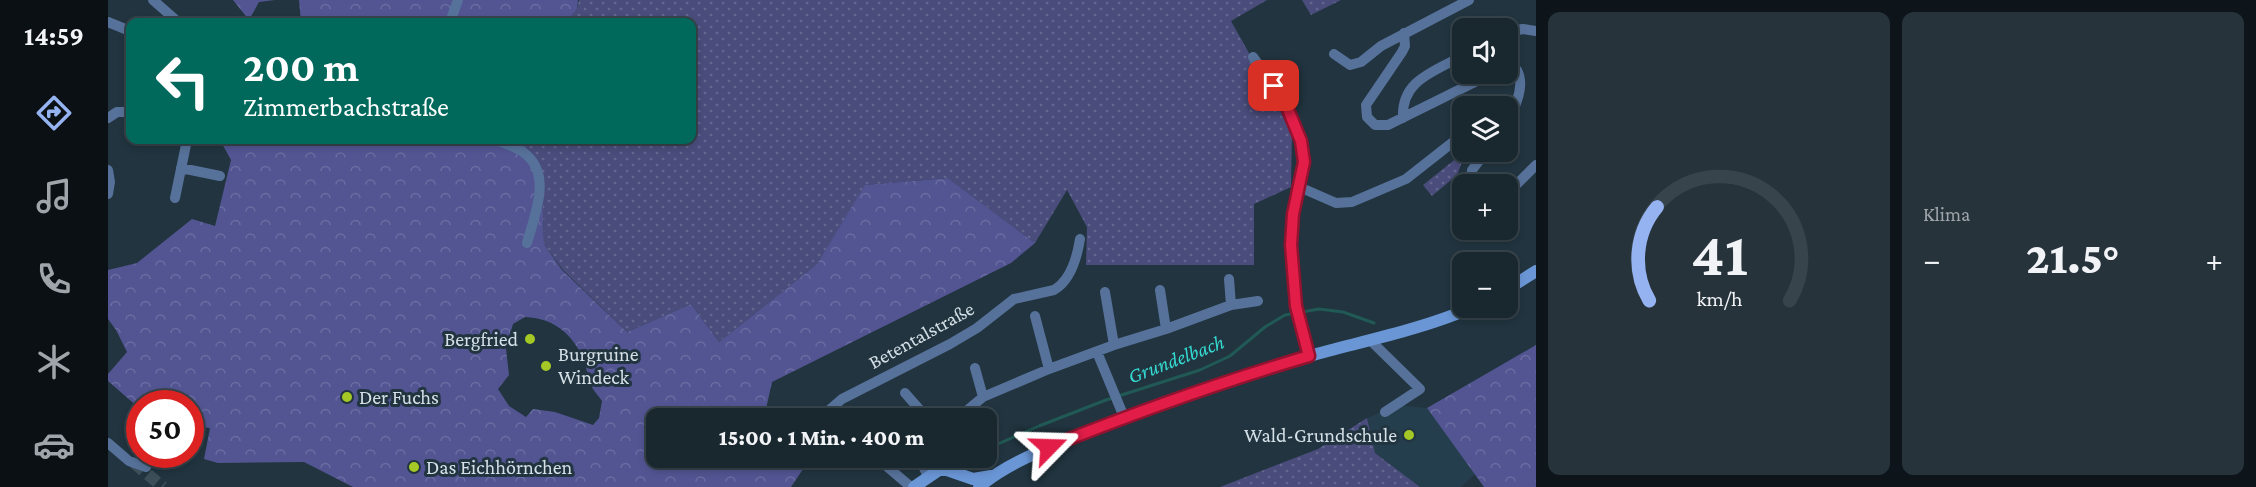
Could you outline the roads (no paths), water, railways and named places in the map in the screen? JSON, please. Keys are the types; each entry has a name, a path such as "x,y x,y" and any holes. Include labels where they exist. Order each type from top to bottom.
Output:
{"main road":[{"path":"1518,283 1536,271"},
{"path":"979,487 992,476 1049,447 1124,417 1258,371 1370,340 1452,314"},
{"path":"913,487 934,472 943,469 968,482 992,476"}],"street":[{"path":"153,0 173,18"},
{"path":"451,18 458,0"},
{"path":"1334,54 1350,65 1361,62 1381,46 1469,0"},
{"path":"108,22 126,29"},
{"path":"1518,30 1536,31"},
{"path":"1404,33 1405,46 1402,52 1366,105 1367,117 1375,125 1388,125 1471,84"},
{"path":"1253,57 1287,107 1301,141 1304,162 1297,186 1291,245 1296,306 1309,356"},
{"path":"1403,118 1402,106 1410,88 1418,80 1452,61"},
{"path":"1517,96 1520,80 1518,73"},
{"path":"108,118 117,112 126,112"},
{"path":"1297,186 1336,203 1352,202 1406,179 1452,143"},
{"path":"175,198 186,144"},
{"path":"506,144 523,152 532,160 540,175 535,211 527,243"},
{"path":"181,168 220,176"},
{"path":"108,170 110,182 108,194"},
{"path":"1518,184 1534,170"},
{"name":"Betentalstraße","path":"831,408 842,399 977,328 1014,299 1059,287 1078,254 1080,239"},
{"path":"1228,279 1231,305"},
{"path":"1160,290 1166,329"},
{"path":"1105,292 1113,345"},
{"path":"970,408 983,397 1113,345 1166,329 1231,305 1257,301"},
{"path":"1035,316 1049,369"},
{"path":"1370,340 1420,388 1385,412"},
{"path":"1097,352 1124,417"},
{"path":"975,368 983,397"},
{"path":"905,393 918,408"},
{"path":"108,443 126,458"},
{"path":"889,468 913,487"},
{"path":"924,468 928,476"}],"waterway":[{"name":"Grundelbach","path":"997,445 1106,400 1200,370 1230,356 1265,327 1285,315 1319,309 1343,312 1374,323"}],"tunnel":[{"path":"140,468 163,487"}],"place":[{"name":"Bergfried","path":"530,339"},
{"name":"Burgruine Windeck","path":"546,366"},
{"name":"Der Fuchs","path":"347,397"},
{"name":"Wald-Grundschule","path":"1409,435"},
{"name":"Das Eichhörnchen","path":"414,467"}]}
